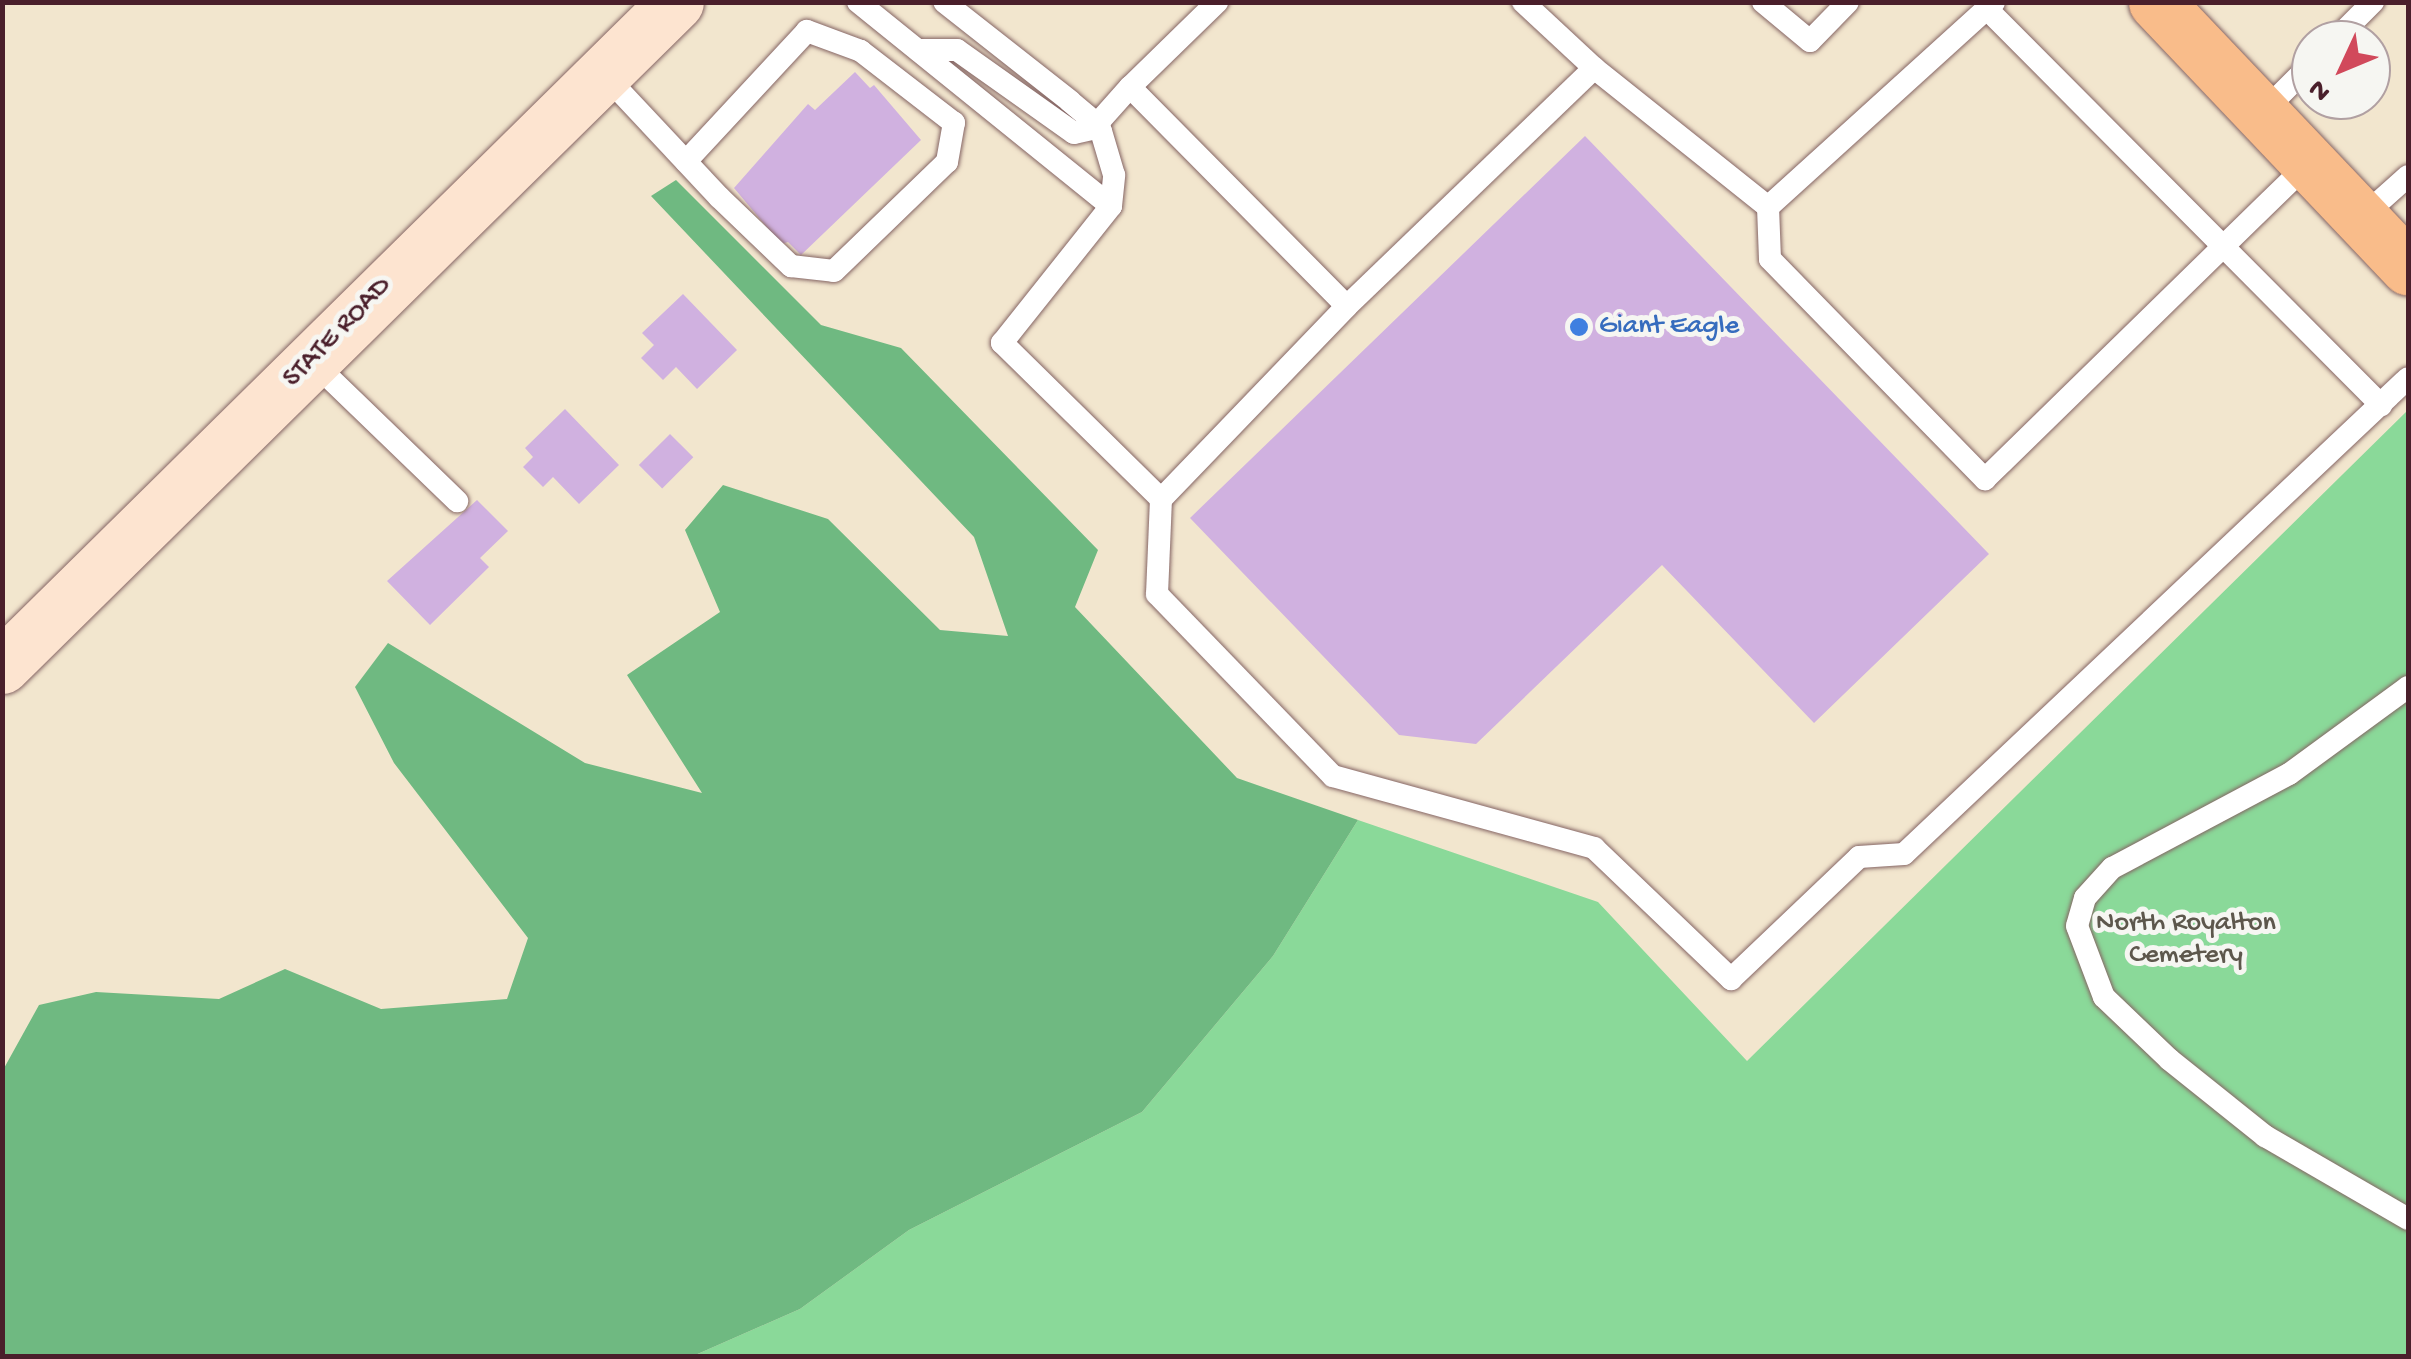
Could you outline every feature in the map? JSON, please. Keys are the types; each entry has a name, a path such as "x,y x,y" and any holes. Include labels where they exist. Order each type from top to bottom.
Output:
{"main road":[{"name":"STATE ROAD","path":"2,666 676,2"},
{"path":"2156,2 2408,268"}],"lane":[{"path":"858,2 1110,206"},
{"path":"944,2 1097,124 1114,175 1110,206 1002,343 1162,500"},
{"path":"918,50 958,50 1065,130 1097,124 1217,2"},
{"path":"1523,2 1594,68 1768,207 1770,260 1985,479 2309,164"},
{"path":"1762,2 1810,40 1848,2"},
{"path":"2354,20 2372,2"},
{"path":"1768,207 1990,6 2220,250 2381,404"},
{"path":"602,72 686,161 791,266 834,271 947,162 954,123 860,51 806,31 686,161"},
{"path":"1594,68 1348,306 1162,500 1157,594 1334,776 1594,848 1731,978 1859,856 1904,854 2408,378"},
{"path":"2262,113 2291,84"},
{"path":"1130,87 1348,306"},
{"path":"2361,218 2408,176"},
{"path":"312,361 457,502"},
{"path":"2408,687 2289,774 2112,868 2084,898 2077,926 2104,996 2170,1060 2265,1136 2408,1219"}],"green space":[{"path":"676,180 821,325 901,348 1098,550 1075,607 1237,778 1358,820 1273,956 1142,1112 909,1230 800,1309 693,1356 3,1356 3,1070 39,1005 96,992 219,999 285,969 381,1009 507,999 528,938 394,763 355,687 388,643 585,763 702,793 627,675 720,612 685,530 723,485 828,519 940,630 1008,636 974,537 651,196"},
{"name":"North Royalton Cemetery","path":"2408,410 2408,1356 693,1356 800,1309 909,1230 1142,1112 1273,956 1358,820 1598,902 1747,1061"}],"building":[{"path":"855,72 870,88 874,85 921,140 801,255 788,242 781,244 734,188 808,104 815,110"},
{"name":"Giant Eagle","path":"1585,136 1989,554 1814,723 1662,565 1476,744 1399,735 1190,518"},
{"path":"683,294 737,350 697,389 676,367 663,380 641,358 654,345 642,333"},
{"path":"565,409 619,465 579,504 553,477 543,487 523,467 533,457 525,448"},
{"path":"670,434 693,457 662,488 639,465"},
{"path":"477,500 508,531 480,558 489,567 430,625 387,581"}],"place":[{"name":"Giant Eagle","path":"1579,327"}]}
